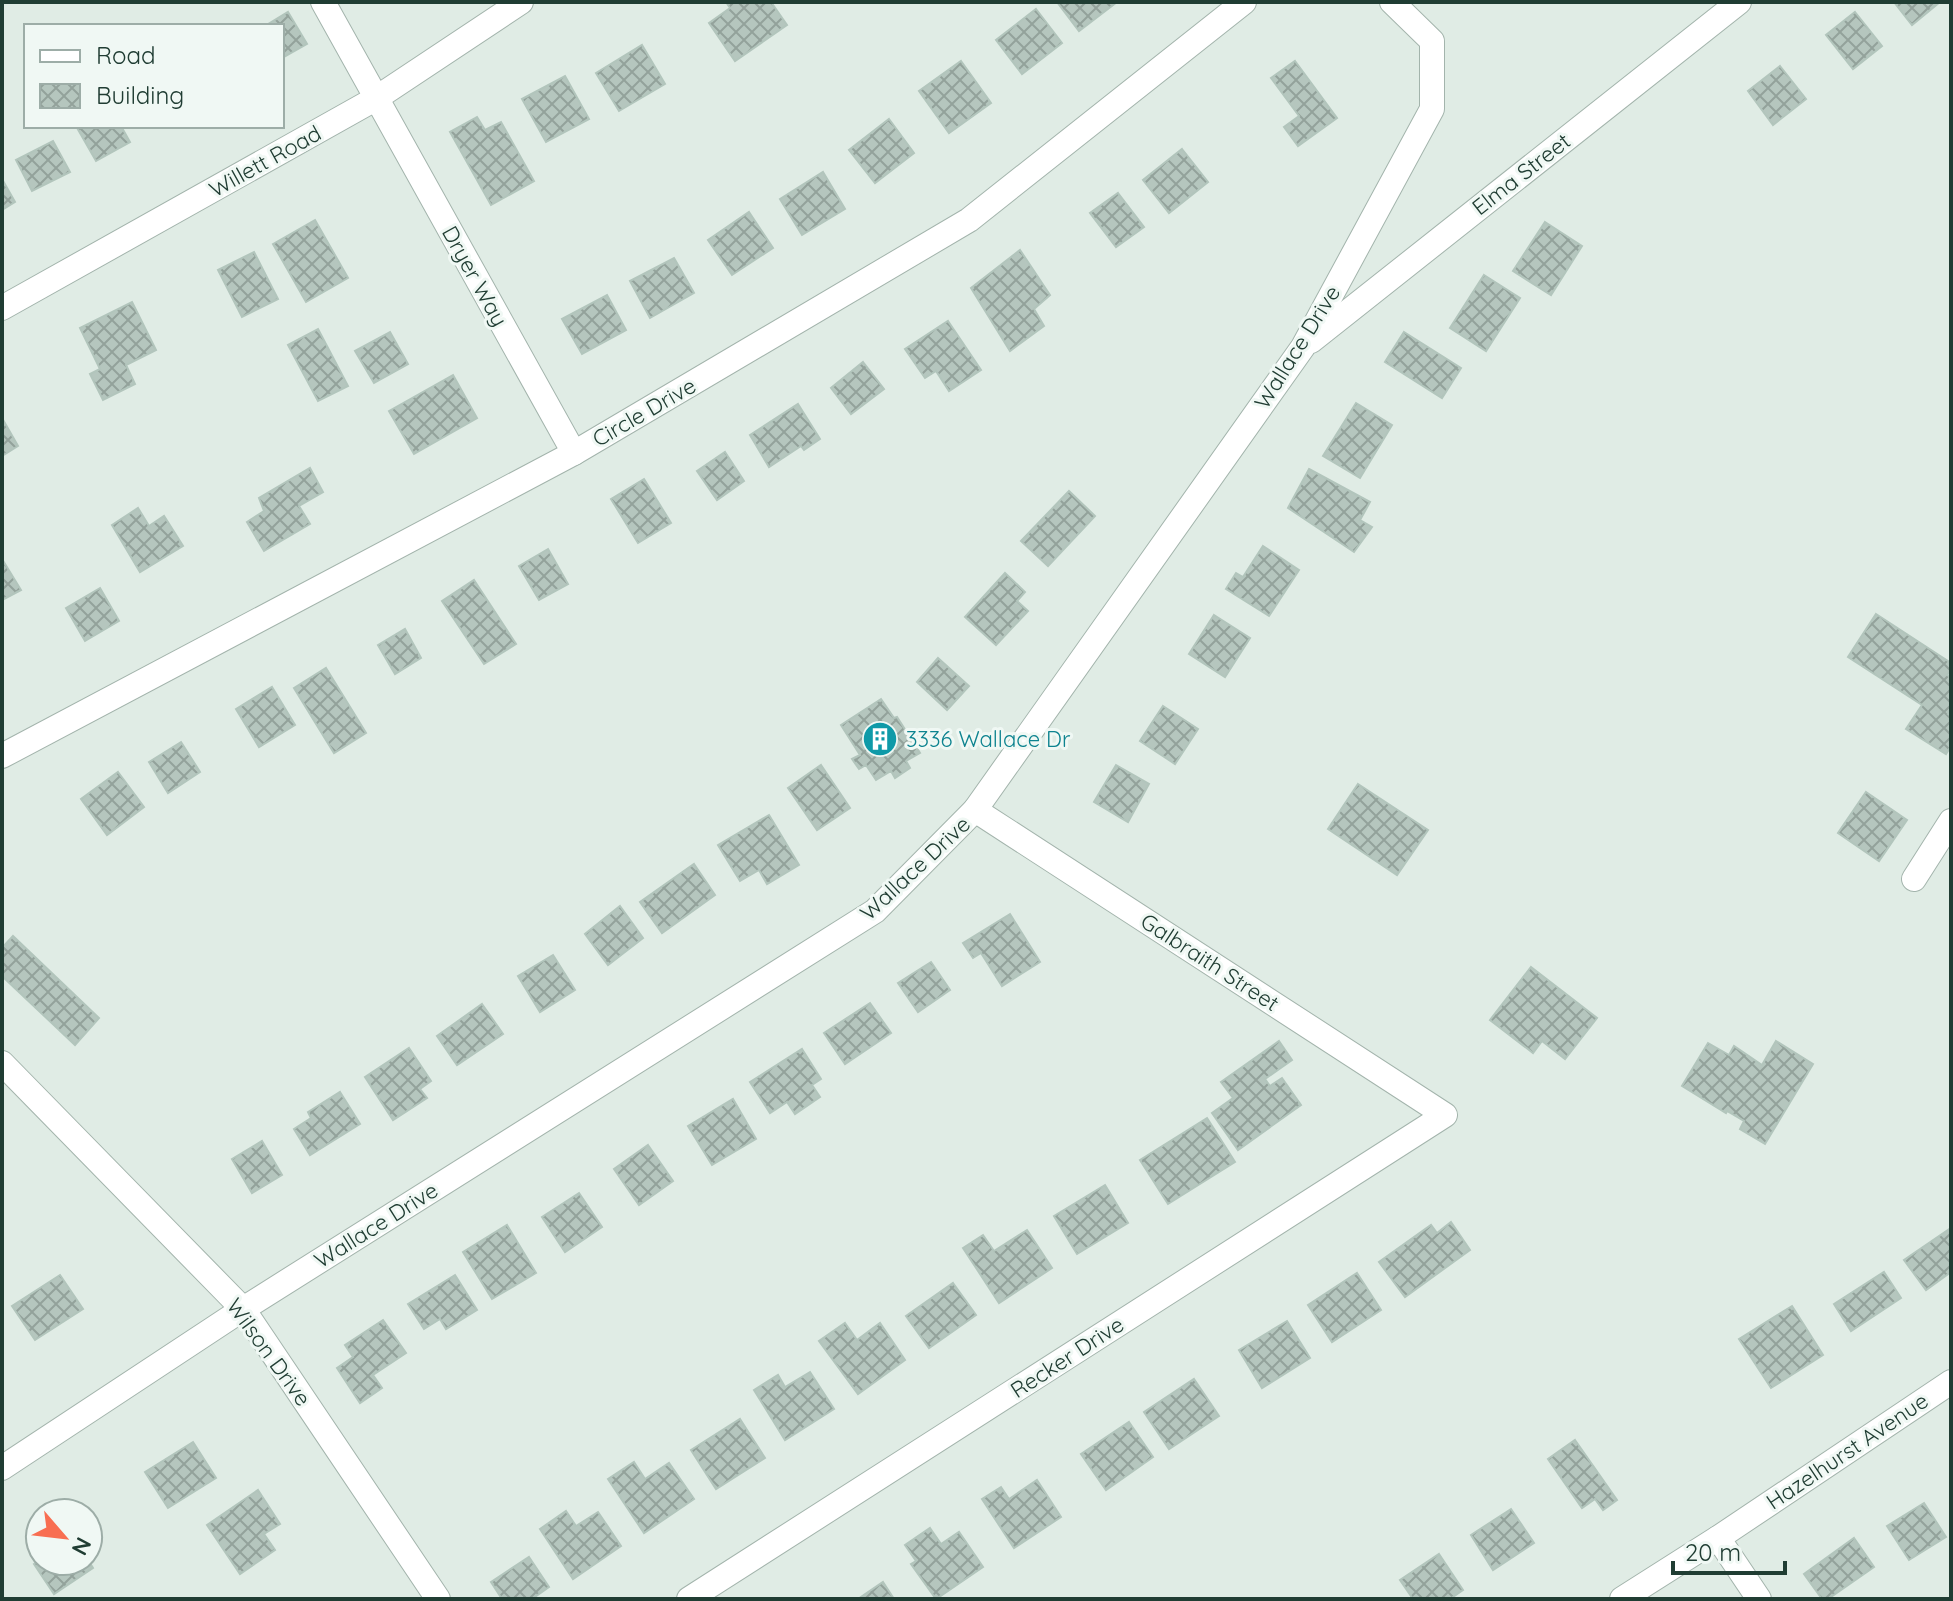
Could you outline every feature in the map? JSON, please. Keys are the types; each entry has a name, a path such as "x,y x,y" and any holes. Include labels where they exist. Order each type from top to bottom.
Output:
{"street":[{"name":"Dryer Way","path":"323,2 574,453"},
{"name":"Willett Road","path":"2,308 375,99 521,2"},
{"name":"Circle Drive","path":"2,756 574,453 969,220 1244,2"},
{"name":"Wallace Drive","path":"2,1468 243,1309 875,911 975,810 1303,347 1432,109 1432,41 1392,2"},
{"name":"Elma Street","path":"1303,347 1739,2"},
{"name":"Galbraith Street","path":"975,810 1445,1115"},
{"path":"1914,879 1951,821"},
{"name":"Wilson Drive","path":"2,1063 243,1309 438,1599"},
{"name":"Recker Drive","path":"689,1599 1445,1115"},
{"name":"Hazelhurst Avenue","path":"1622,1599 1951,1382"},
{"path":"1718,1538 1759,1599"}],"building":[{"path":"726,2 771,2 787,25 735,61 709,23 730,8"},
{"path":"1057,2 1117,2 1079,31"},
{"path":"1894,2 1940,2 1912,25"},
{"path":"1036,9 1062,43 1022,74 996,40"},
{"path":"288,12 307,44 284,57 284,24 268,24"},
{"path":"1855,12 1882,46 1853,69 1826,35"},
{"path":"642,45 665,84 619,111 596,73"},
{"path":"961,61 991,103 949,133 919,91"},
{"path":"1295,61 1337,118 1298,146 1284,127 1299,116 1271,78"},
{"path":"1780,66 1806,99 1773,125 1748,91"},
{"path":"565,76 589,119 546,142 522,99"},
{"path":"477,117 485,130 501,122 534,181 491,205 450,132"},
{"path":"889,119 914,153 875,183 849,150"},
{"path":"77,128 122,128 130,142 96,161"},
{"path":"53,141 70,172 32,191 16,160"},
{"path":"1182,149 1208,182 1169,213 1143,180"},
{"path":"823,172 845,209 802,235 780,199"},
{"path":"2,179 15,202 2,210"},
{"path":"1118,193 1144,227 1116,247 1090,213"},
{"path":"749,212 773,248 732,275 708,240"},
{"path":"315,220 348,278 306,302 273,244"},
{"path":"1545,222 1582,246 1551,295 1513,271"},
{"path":"1020,250 1050,295 1034,309 1044,326 1010,351 971,288"},
{"path":"254,252 278,299 242,317 218,270"},
{"path":"674,258 694,293 650,318 630,281"},
{"path":"1484,275 1520,298 1486,351 1450,328"},
{"path":"607,295 626,330 582,354 562,319"},
{"path":"132,302 156,350 126,365 135,384 103,400 90,374 100,369 80,328"},
{"path":"948,321 981,370 949,391 936,371 925,378 905,349"},
{"path":"318,329 348,386 318,401 288,345"},
{"path":"390,332 408,364 374,383 355,351"},
{"path":"1404,332 1461,368 1442,398 1385,362"},
{"path":"863,362 884,389 851,414 831,388"},
{"path":"453,375 477,418 414,454 389,411"},
{"path":"1356,403 1392,425 1360,478 1323,456"},
{"path":"798,404 820,439 804,450 801,446 769,467 750,435"},
{"path":"2,418 18,446 2,456"},
{"path":"725,452 744,481 717,500 697,471"},
{"path":"310,468 323,492 299,506 310,524 264,551 247,522 264,511 259,498"},
{"path":"1309,469 1370,502 1360,520 1372,527 1354,552 1288,508"},
{"path":"644,479 671,523 638,543 611,499"},
{"path":"1069,491 1095,516 1048,566 1021,541"},
{"path":"138,508 149,526 164,516 183,546 140,572 112,525"},
{"path":"1263,546 1299,570 1269,616 1226,589 1236,573 1243,577"},
{"path":"548,549 568,584 539,600 519,566"},
{"path":"2,559 21,590 2,600"},
{"path":"1005,573 1025,592 1017,601 1028,611 996,645 965,617"},
{"path":"474,580 516,644 484,664 442,601"},
{"path":"100,588 119,621 85,641 66,608"},
{"path":"1876,614 1951,663 1947,675 1951,677 1951,709 1948,714 1951,716 1951,746 1946,754 1906,729 1922,705 1848,657"},
{"path":"1214,615 1250,638 1225,677 1189,654"},
{"path":"405,629 421,658 395,674 378,645"},
{"path":"938,658 969,686 947,710 917,682"},
{"path":"326,668 366,733 334,753 294,688"},
{"path":"272,687 295,725 259,747 236,709"},
{"name":"3336 Wallace Dr","path":"881,699 894,718 897,717 920,753 906,761 910,768 895,778 891,771 876,780 866,765 859,769 852,759 860,755 841,725"},
{"path":"1163,706 1198,729 1175,764 1140,741"},
{"path":"181,742 200,772 168,793 149,762"},
{"path":"821,765 850,808 817,830 788,788"},
{"path":"1116,765 1149,784 1128,822 1094,802"},
{"path":"118,772 144,807 107,835 81,799"},
{"path":"1358,784 1428,830 1397,875 1328,829"},
{"path":"1866,792 1907,820 1879,861 1838,833"},
{"path":"769,815 799,865 767,884 759,870 740,881 718,845"},
{"path":"694,864 715,895 662,933 640,902"},
{"path":"620,906 643,938 608,965 585,934"},
{"path":"1010,914 1040,962 1002,986 981,953 973,958 963,943"},
{"path":"13,936 99,1018 75,1045 2,976 2,948"},
{"path":"553,955 575,990 540,1012 518,976"},
{"path":"931,962 950,990 918,1012 898,983"},
{"path":"1531,967 1597,1018 1565,1059 1542,1041 1533,1053 1490,1020"},
{"path":"870,1003 891,1033 845,1064 824,1033"},
{"path":"482,1004 503,1034 457,1065 437,1036"},
{"path":"1279,1041 1292,1060 1265,1079 1270,1086 1282,1078 1301,1105 1238,1150 1212,1113 1233,1098 1221,1082"},
{"path":"1776,1041 1813,1064 1765,1144 1740,1129 1744,1121 1682,1086 1708,1043 1729,1055 1734,1046 1762,1065"},
{"path":"409,1048 431,1081 420,1089 427,1098 393,1120 365,1077"},
{"path":"802,1049 821,1079 812,1085 820,1097 795,1114 787,1102 770,1113 750,1082"},
{"path":"340,1092 360,1124 310,1155 294,1129 311,1118 308,1112"},
{"path":"733,1099 756,1139 712,1165 688,1126"},
{"path":"1207,1118 1235,1162 1168,1204 1140,1160"},
{"path":"262,1141 282,1175 252,1193 232,1159"},
{"path":"648,1145 673,1181 639,1205 614,1169"},
{"path":"1105,1185 1128,1223 1077,1254 1054,1216"},
{"path":"579,1193 602,1227 565,1252 542,1217"},
{"path":"1451,1222 1470,1250 1405,1297 1379,1262 1431,1225 1437,1233"},
{"path":"507,1225 536,1273 492,1299 463,1252"},
{"path":"1951,1228 1951,1272 1926,1290 1904,1260"},
{"path":"1027,1230 1052,1268 999,1303 963,1248 983,1235 994,1251"},
{"path":"1884,1272 1901,1298 1851,1331 1834,1304"},
{"path":"1357,1273 1381,1310 1332,1342 1308,1305"},
{"path":"60,1275 83,1309 35,1340 12,1306"},
{"path":"455,1275 477,1310 446,1329 440,1319 424,1329 408,1304"},
{"path":"953,1283 976,1315 929,1348 906,1316"},
{"path":"1792,1306 1823,1355 1771,1388 1739,1339"},
{"path":"383,1320 406,1353 373,1375 382,1388 360,1403 337,1368 353,1357 345,1345"},
{"path":"1287,1321 1310,1358 1262,1388 1239,1350"},
{"path":"845,1323 857,1340 880,1323 905,1360 858,1394 819,1341"},
{"path":"810,1372 834,1409 785,1440 754,1390 778,1375 785,1387"},
{"path":"1194,1379 1219,1416 1169,1449 1144,1412"},
{"path":"740,1419 765,1458 716,1489 691,1450"},
{"path":"1129,1422 1153,1457 1106,1490 1081,1454"},
{"path":"1575,1440 1617,1500 1603,1510 1595,1499 1582,1508 1548,1459"},
{"path":"193,1442 216,1478 168,1508 145,1472"},
{"path":"634,1462 645,1479 669,1463 694,1499 644,1533 608,1479"},
{"path":"1037,1480 1061,1517 1014,1548 982,1499 1001,1487 1009,1499"},
{"path":"258,1490 280,1524 264,1534 275,1550 240,1574 207,1525"},
{"path":"1924,1503 1946,1537 1909,1560 1887,1526"},
{"path":"1511,1509 1534,1543 1493,1570 1471,1535"},
{"path":"566,1511 576,1526 598,1512 621,1546 573,1579 540,1529"},
{"path":"930,1528 941,1544 959,1532 983,1567 936,1599 911,1564 916,1561 905,1545"},
{"path":"1854,1538 1874,1567 1828,1599 1822,1599 1804,1574"},
{"path":"1439,1554 1463,1590 1450,1599 1413,1599 1400,1580"},
{"path":"529,1557 549,1587 532,1599 502,1599 491,1582"},
{"path":"43,1577 80,1577 54,1594"},
{"path":"883,1582 894,1599 858,1599"}],"place":[{"name":"3336 Wallace Dr","path":"880,739"}]}
